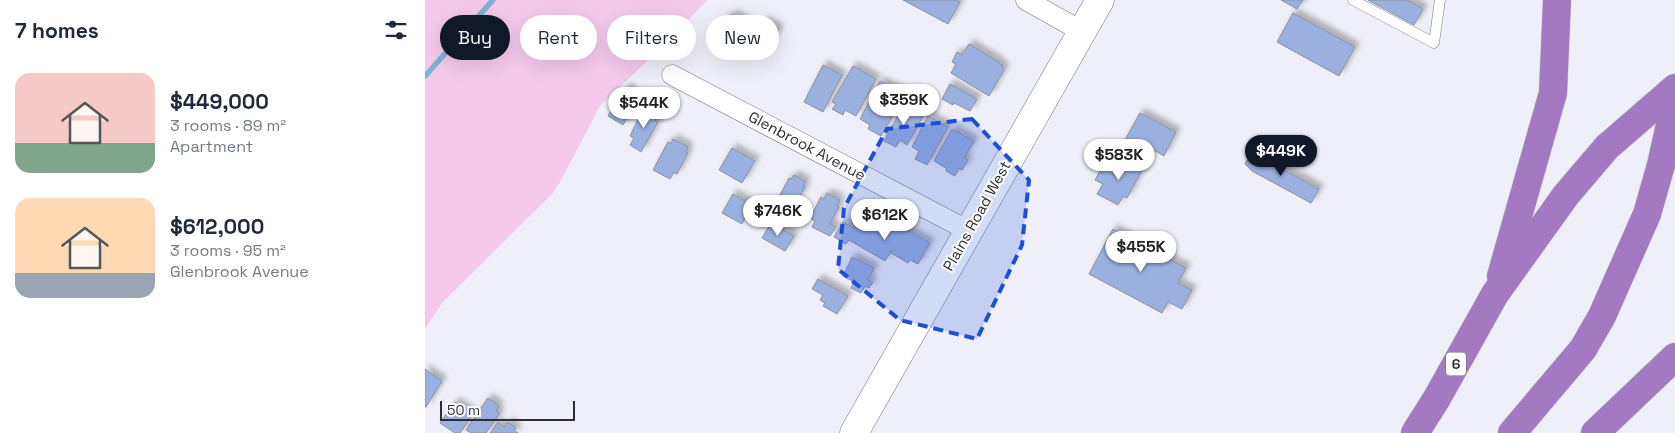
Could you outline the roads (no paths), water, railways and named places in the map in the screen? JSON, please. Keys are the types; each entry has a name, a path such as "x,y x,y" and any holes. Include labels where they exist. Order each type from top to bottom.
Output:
{"highway":[{"path":"1495,294 1553,93 1557,0"},
{"path":"1495,294 1566,195 1607,147 1675,88"},
{"path":"1512,433 1583,349 1603,316 1647,214 1661,165 1675,102"},
{"name":"6","path":"1415,433 1437,398 1495,294"},
{"path":"1595,433 1675,357"}],"main road":[{"name":"Plains Road West","path":"854,433 1100,0"}],"street":[{"path":"1026,0 1081,31"},
{"name":"Glenbrook Avenue","path":"672,75 969,230"}],"lane":[{"path":"1353,0 1434,43 1440,0"}],"waterway":[{"path":"425,76 493,0"}]}
